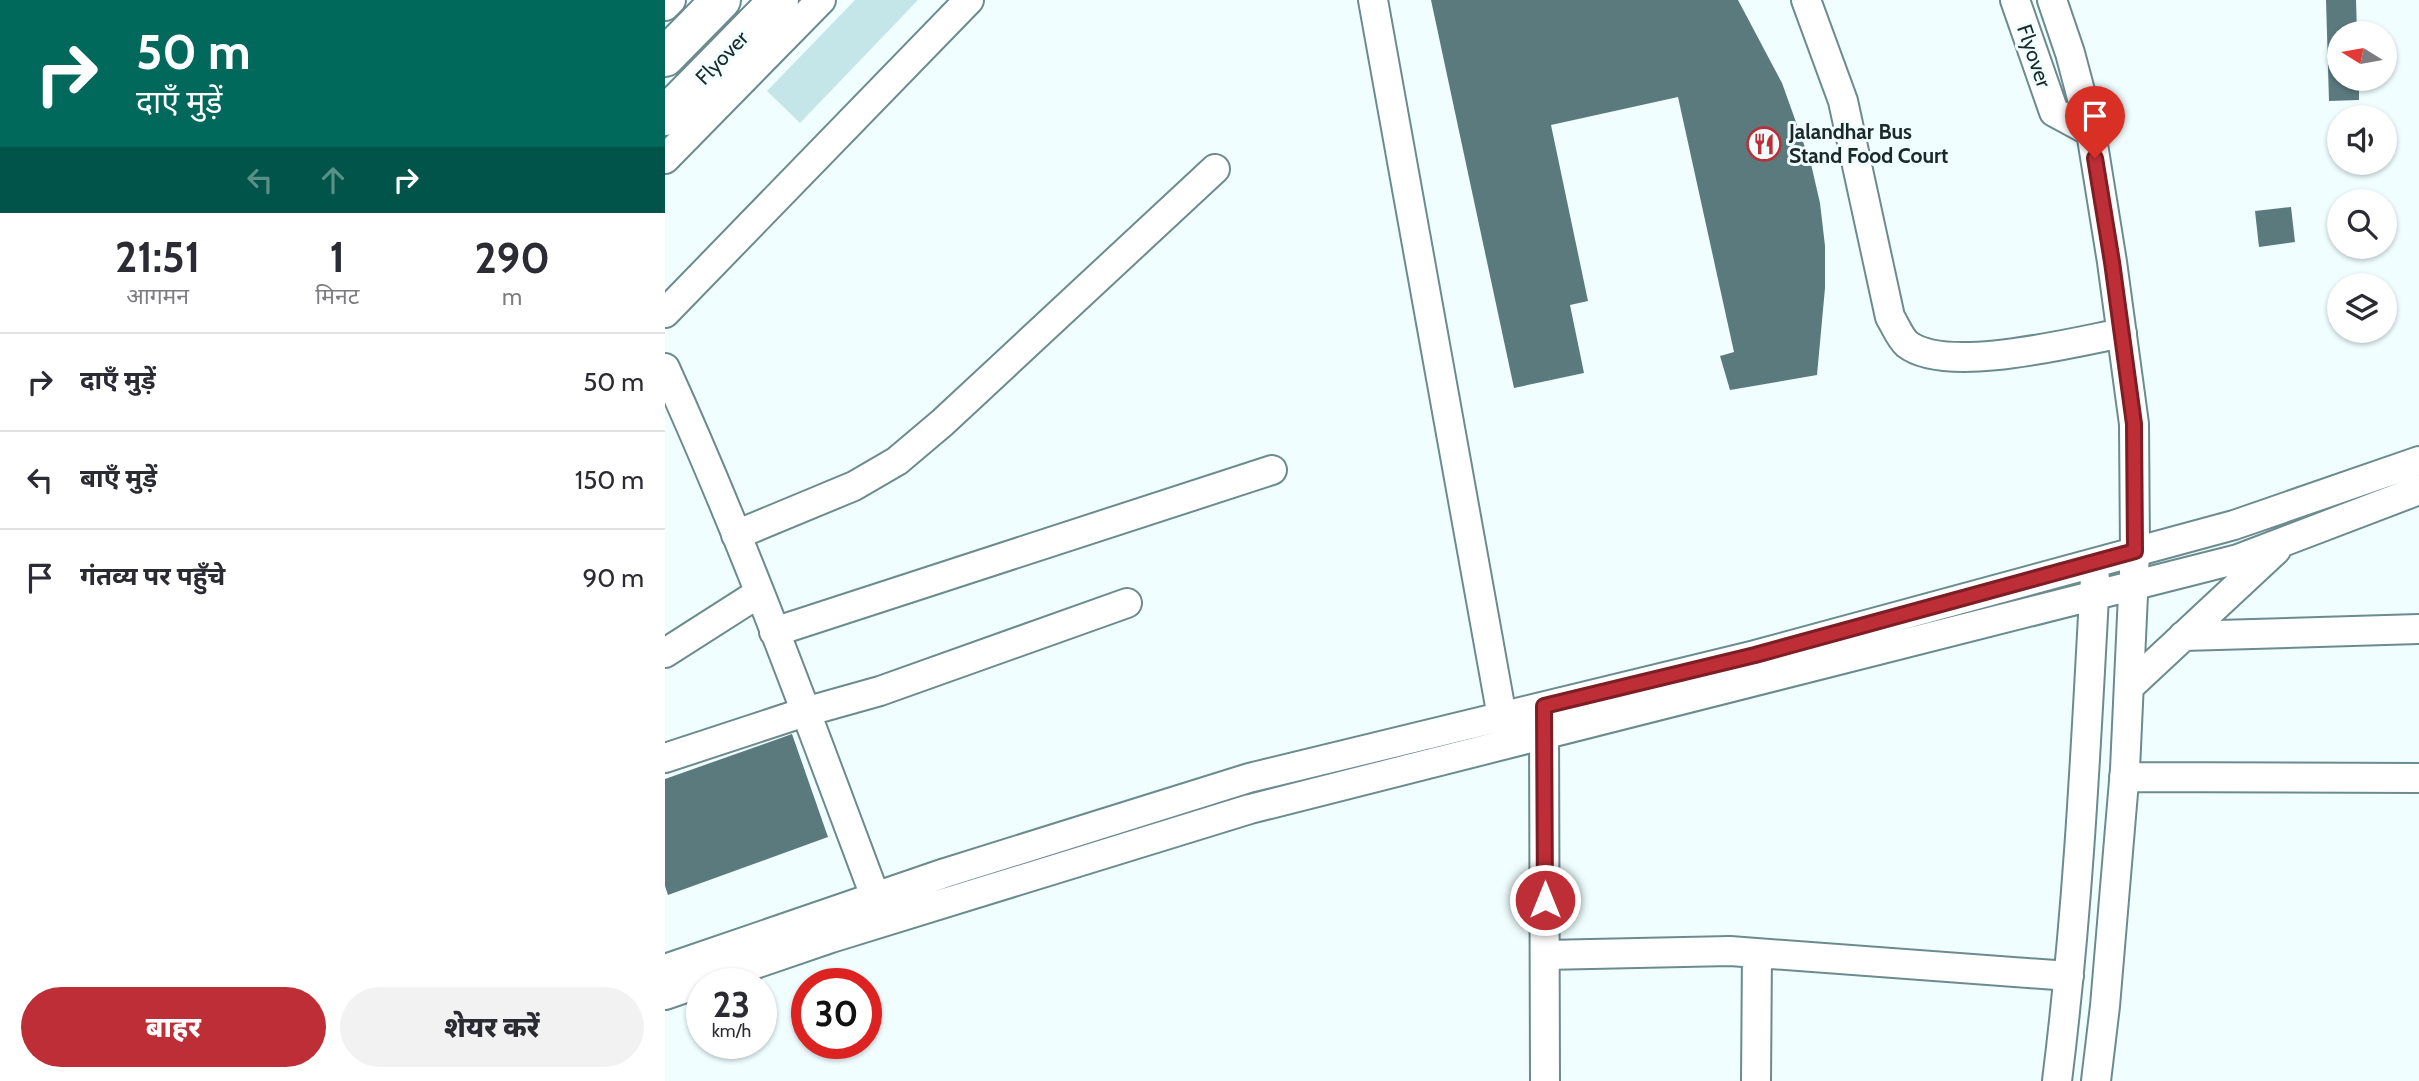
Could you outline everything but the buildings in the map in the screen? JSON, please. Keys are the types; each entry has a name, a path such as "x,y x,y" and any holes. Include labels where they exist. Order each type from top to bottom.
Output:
{"highway":[{"name":"Flyover","path":"665,57 721,0"},
{"name":"Flyover","path":"665,116 779,0"}],"street":[{"path":"665,6 671,0"},
{"path":"665,159 821,0"},
{"path":"665,313 969,0"},
{"path":"1373,0 1502,717"},
{"path":"1806,0 1843,101 1890,317 1907,344 1937,357 1970,357 2042,349 2122,333"},
{"name":"Flyover","path":"2015,0 2053,112 2091,132"},
{"path":"2052,0 2070,53 2091,132 2134,424 2135,551 2124,777 2096,1081"},
{"path":"736,535 854,486 897,461 942,423 1215,169"},
{"path":"665,368 736,535 880,909"},
{"path":"665,995 880,909 1249,778 1755,655 2234,525 2419,461"},
{"path":"774,632 1272,470"},
{"path":"665,969 1250,809 2238,559 2419,490"},
{"path":"2129,687 2286,541"},
{"path":"2057,1081 2069,976 2085,771 2096,562"},
{"path":"665,653 759,593"},
{"path":"665,758 805,712 880,691 1128,603"},
{"path":"2183,636 2419,629"},
{"path":"1544,706 1545,1081"},
{"path":"2124,777 2419,778"},
{"path":"1545,955 1730,951 2069,976"},
{"path":"1756,1081 1757,953"}],"shaded area":[{"path":"855,0 918,0 800,123 767,91"}],"place":[{"name":"Jalandhar Bus Stand Food Court","path":"1764,144"}],"route":[{"path":"1545,900 1544,706 1755,655 2135,551 2134,424 2095,158"}]}
